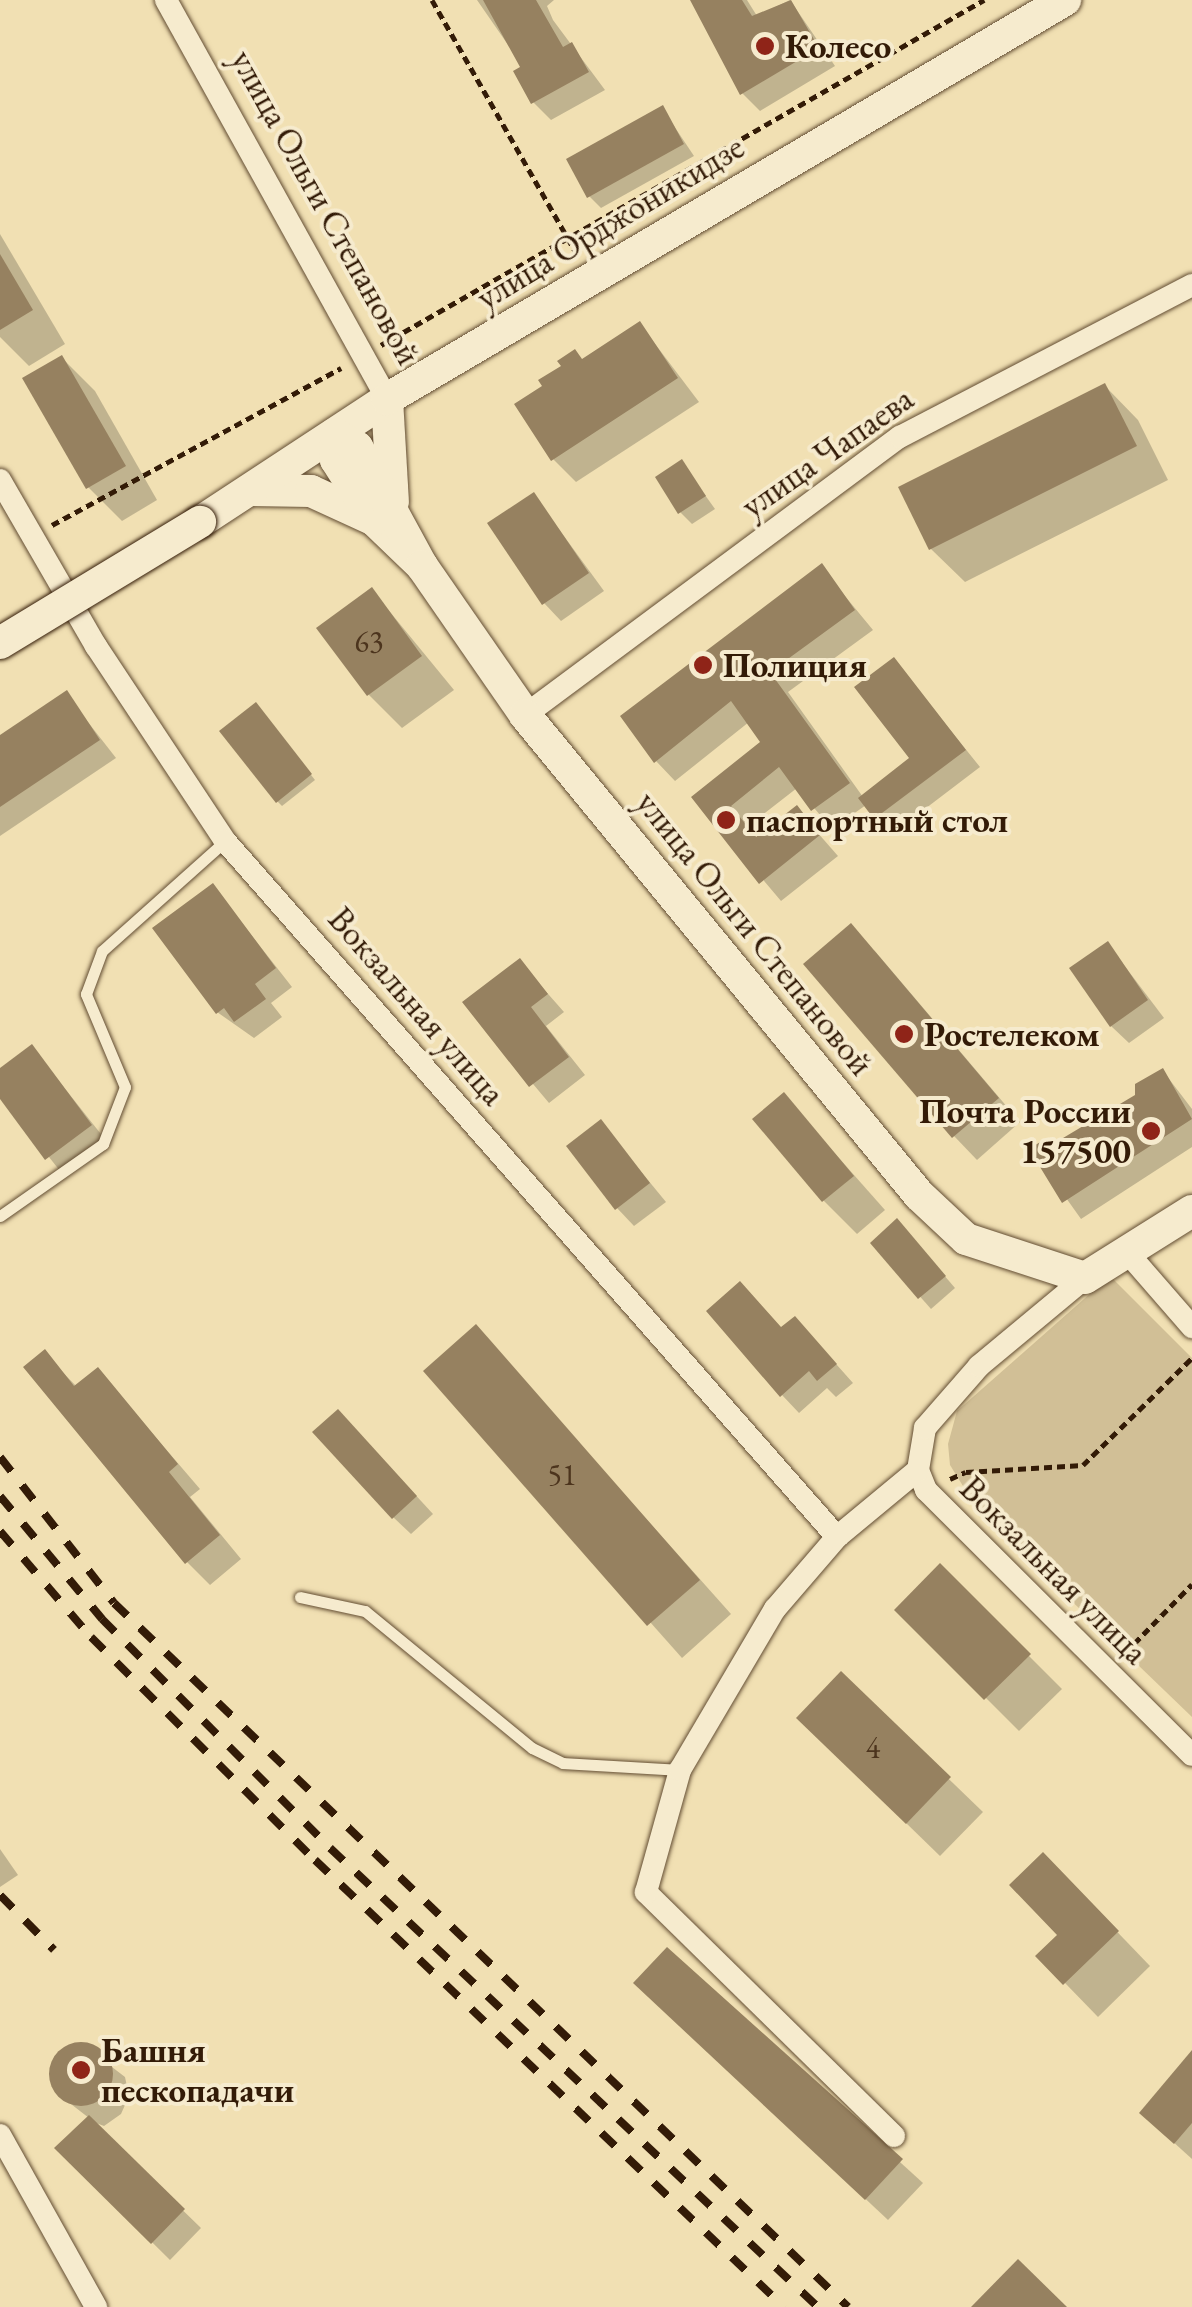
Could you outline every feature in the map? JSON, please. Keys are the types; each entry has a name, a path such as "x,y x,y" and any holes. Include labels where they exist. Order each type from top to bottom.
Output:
{"main road":[{"name":"улица Орджоникидзе","path":"0,644 251,490 387,400 1065,0"},
{"path":"384,514 387,400"},
{"path":"335,434 356,447 384,514"},
{"path":"251,490 312,491 384,514"},
{"name":"улица Ольги Степановой","path":"384,514 525,715 919,1195 966,1238 1085,1278"},
{"path":"1085,1278 1192,1211"}],"street":[{"name":"улица Ольги Степановой","path":"166,0 387,400"},
{"name":"улица Чапаева","path":"525,715 900,436 1192,286"},
{"name":"Вокзальная улица","path":"0,480 225,842 837,1537"},
{"path":"1126,1250 1192,1326"},
{"path":"894,2136 646,1892 680,1770 775,1610 837,1537 922,1480 924,1428 979,1366 1085,1278"},
{"name":"Вокзальная улица","path":"922,1480 1105,1674 1192,1755"},
{"path":"0,2134 96,2307"}],"lane":[{"path":"0,1216 103,1144 125,1087 86,994 102,950 225,842"},
{"path":"300,1597 366,1612 532,1748 563,1763 680,1770"}],"path":[{"path":"432,0 591,279"},
{"path":"32,536 362,356 984,0"},
{"path":"922,1480 966,1472 1083,1464 1192,1358"},
{"path":"1105,1674 1192,1584"}],"shaded area":[{"path":"1110,1276 1192,1358 1192,1717 979,1512 950,1465 948,1444 957,1411"}],"building":[{"path":"483,0 536,0 563,47 572,42 589,72 531,104 513,71 520,67"},
{"name":"Колесо","path":"690,0 742,0 752,16 791,0 819,48 740,95"},
{"path":"663,105 684,144 587,198 566,159"},
{"path":"0,254 33,310 0,330"},
{"path":"640,321 678,378 551,461 514,404 542,386 538,380 561,366 557,361 575,349 582,359"},
{"path":"62,355 126,466 86,489 22,378"},
{"path":"1105,383 1137,446 929,550 898,487"},
{"path":"682,459 706,496 678,514 655,477"},
{"path":"534,492 589,573 542,605 487,523"},
{"path":"822,563 855,610 770,672 850,783 811,811 779,767 731,806 756,837 797,805 820,835 759,884 691,797 760,742 731,701 654,763 620,716"},
{"path":"372,587 422,656 367,696 316,628"},
{"path":"894,657 966,750 874,819 858,798 909,758 854,687"},
{"path":"67,690 100,740 0,807 0,735"},
{"path":"256,702 312,774 276,803 219,731"},
{"path":"213,883 276,968 255,984 266,999 234,1022 224,1008 216,1014 152,928"},
{"name":"Ростелеком","path":"851,923 999,1098 952,1138 803,964"},
{"path":"1108,941 1148,1000 1110,1027 1069,968"},
{"path":"520,958 548,994 531,1007 569,1057 529,1087 462,1002"},
{"path":"32,1044 92,1125 45,1160 0,1099 0,1068"},
{"path":"1163,1068 1192,1119 1062,1203 1029,1149 1045,1139 1053,1144 1135,1095 1135,1084"},
{"path":"784,1092 854,1176 822,1202 752,1119"},
{"path":"601,1119 650,1183 615,1210 566,1146"},
{"path":"897,1218 946,1276 918,1299 870,1243"},
{"path":"740,1281 781,1327 795,1316 837,1364 817,1381 809,1371 780,1397 706,1311"},
{"path":"476,1324 700,1580 647,1626 423,1371"},
{"path":"45,1349 74,1386 98,1367 178,1464 169,1472 220,1535 185,1564 23,1367"},
{"path":"338,1409 417,1496 392,1519 312,1432"},
{"path":"940,1563 1031,1654 984,1700 894,1610"},
{"path":"841,1671 951,1777 906,1824 796,1718"},
{"path":"1043,1852 1119,1931 1063,1985 1035,1956 1057,1935 1009,1885"},
{"path":"667,1947 903,2159 865,2200 633,1983"},
{"name":"Башня пескопадачи","path":"81,2042 104,2051 113,2074 104,2097 81,2106 58,2097 49,2074 58,2051"},
{"path":"1192,2050 1192,2123 1174,2144 1139,2113"},
{"path":"89,2115 185,2209 151,2244 54,2148"},
{"path":"1018,2259 1067,2307 971,2307"}],"railway":[{"path":"0,1457 114,1603 848,2307"},
{"path":"0,1496 102,1619 330,1848 818,2307"},
{"path":"0,1531 91,1637 315,1860 784,2307"},
{"path":"0,1895 54,1950"}],"place":[{"name":"Колесо","path":"765,46"},
{"name":"Полиция","path":"703,665"},
{"name":"паспортный стол","path":"726,820"},
{"name":"Ростелеком","path":"904,1034"},
{"name":"Почта России 157500","path":"1151,1131"},
{"name":"Башня пескопадачи","path":"81,2070"}]}
